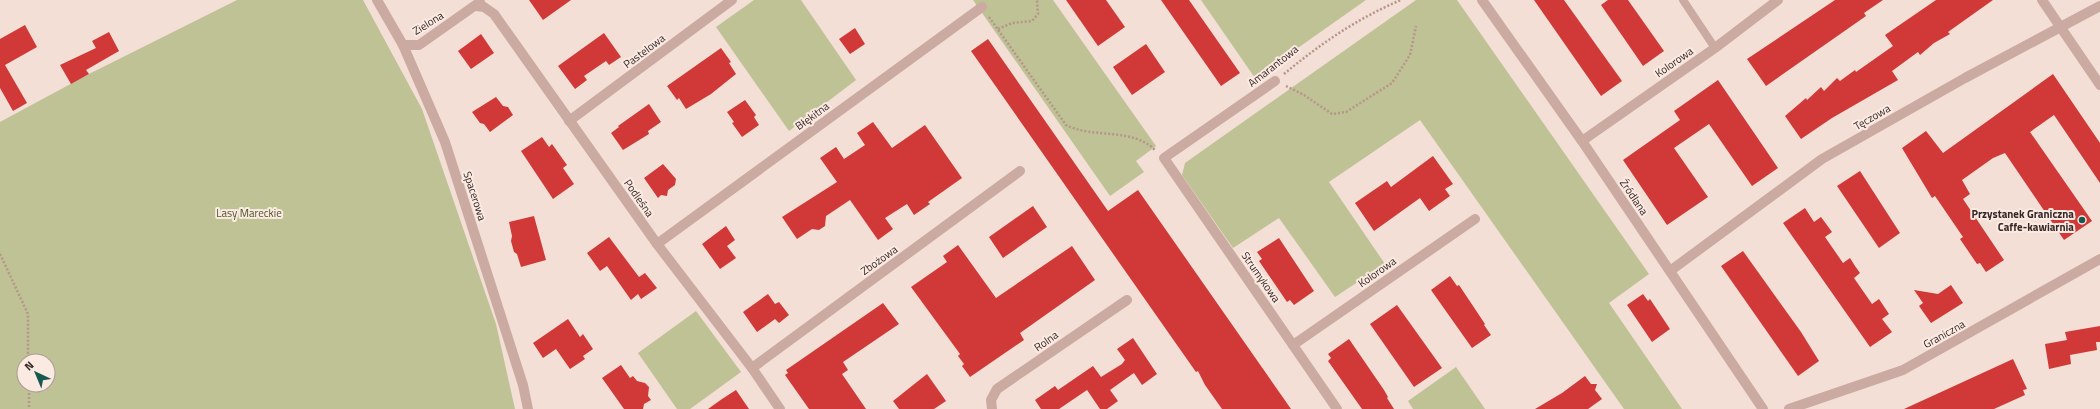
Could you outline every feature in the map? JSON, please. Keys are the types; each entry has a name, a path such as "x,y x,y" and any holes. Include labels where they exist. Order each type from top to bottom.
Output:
{"street":[{"name":"Spacerowa","path":"377,0 403,45 445,142 523,385 528,409"},
{"name":"Pastelowa","path":"569,121 732,0"},
{"name":"Źródlana","path":"1482,0 1582,141 1763,409"},
{"name":"Kolorowa","path":"1582,141 1715,48 1778,0"},
{"path":"2042,0 2100,85"},
{"name":"Zielona","path":"403,45 419,45 479,3"},
{"name":"Podleśna","path":"479,3 494,14 657,244 752,368 780,409"},
{"name":"Tęczowa","path":"1670,271 1822,159 1965,78 2100,6"},
{"name":"Błękitna","path":"657,244 982,7"},
{"name":"Amarantowa","path":"1164,158 1275,81"},
{"name":"Strumykowa","path":"1164,158 1337,409"},
{"name":"Zbożowa","path":"752,368 1020,171"},
{"name":"Kolorowa","path":"1293,345 1475,219"},
{"name":"Graniczna","path":"1789,409 1903,370 2100,259"},
{"name":"Rolna","path":"992,409 991,400 997,390 1127,300"}],"lane":[{"path":"1683,0 1715,48"}],"path":[{"path":"998,29 1012,23 1032,21 1038,14 1037,0"},
{"name":"Amarantowa","path":"1275,81 1321,43 1382,8 1401,0"},
{"path":"982,7 1066,125 1078,131 1120,135 1149,144 1164,158"},
{"path":"1275,81 1304,95 1332,114 1346,112 1392,83 1410,55 1416,26"},
{"path":"0,254 28,314 28,353"},
{"path":"29,393 29,409"}],"green space":[{"name":"Lasy Mareckie","path":"237,0 363,0 422,109 496,324 515,409 0,409 0,122 89,74"},
{"path":"754,0 801,0 856,80 789,131 716,27"},
{"path":"973,0 1053,0 1156,146 1136,161 1144,172 1110,196"},
{"path":"1201,0 1366,0 1255,78"},
{"path":"1416,0 1457,0 1649,274 1609,303 1682,409 1624,409 1420,120 1329,182 1385,264 1335,297 1279,218 1233,248 1182,175 1185,163"},
{"path":"696,311 741,372 690,409 677,409 638,353"},
{"path":"1456,367 1485,409 1413,409 1408,401"}],"building":[{"path":"529,0 571,0 543,20"},
{"path":"1066,0 1106,0 1125,27 1098,46"},
{"path":"1161,0 1189,0 1240,73 1221,86"},
{"path":"1534,0 1564,0 1622,81 1601,96"},
{"path":"1608,0 1628,0 1664,51 1643,66 1601,5"},
{"path":"1835,0 1883,0 1864,13 1866,16 1766,86 1747,59"},
{"path":"1936,0 1993,0 1948,32 1950,34 1934,43 1920,55 1918,52 1892,71 1898,80 1832,118 1801,139 1785,116 1806,98 1807,100 1821,87 1824,91 1837,78 1840,81 1855,70 1856,72 1893,46 1885,35"},
{"path":"25,25 37,47 5,65 27,103 13,111 0,88 0,39"},
{"path":"855,28 865,44 850,54 839,39"},
{"path":"109,32 119,51 86,70 89,74 71,84 60,65 96,48 92,41"},
{"path":"604,33 621,57 609,65 606,61 584,76 587,80 575,89 558,66"},
{"path":"481,34 494,53 471,69 458,51"},
{"path":"988,39 1108,211 1138,190 1291,409 1222,409 1205,385 1198,371 1196,372 971,51"},
{"path":"1146,44 1165,72 1132,95 1113,67"},
{"path":"721,48 731,62 729,63 736,74 711,94 686,109 679,98 677,100 667,86"},
{"path":"2053,74 2100,143 2100,183 2054,115 2030,132 2092,221 2064,240 2005,153 1993,158 1962,180 1970,194 1963,199 2004,260 1986,272 1980,263 1977,264 1960,239 1963,237 1935,196 1932,198 1902,148 1926,131 1943,153"},
{"path":"1718,80 1778,168 1752,186 1709,124 1674,148 1708,197 1667,225 1623,160 1680,120 1674,111"},
{"path":"496,97 503,106 508,107 513,115 490,132 484,124 480,123 472,112"},
{"path":"745,100 756,115 754,117 759,125 742,137 732,123 734,122 727,112"},
{"path":"649,104 661,122 648,131 649,134 623,150 611,133 619,127 618,126"},
{"path":"873,122 892,148 925,125 962,178 928,202 930,204 914,215 907,204 885,218 893,229 878,240 850,200 826,216 825,226 819,230 812,229 797,239 782,217 837,182 820,158 836,147 844,159 865,145 857,133"},
{"path":"542,137 549,147 552,144 567,165 563,168 574,184 553,199 521,151"},
{"path":"1433,156 1453,184 1445,189 1450,196 1429,211 1420,198 1374,231 1355,203 1387,181 1391,187"},
{"path":"663,164 676,179 675,185 668,190 667,196 661,195 658,198 644,178"},
{"path":"1860,171 1900,233 1879,248 1837,186"},
{"path":"1033,206 1047,227 1003,258 989,237"},
{"path":"1805,208 1814,222 1821,217 1832,232 1825,237 1843,263 1850,258 1860,273 1854,278 1872,304 1879,299 1889,314 1882,319 1892,332 1870,347 1783,223"},
{"path":"534,216 546,260 521,267 511,241 512,236 509,222"},
{"path":"726,226 735,240 727,246 736,258 720,269 702,244"},
{"path":"609,237 639,277 645,273 657,288 641,299 638,294 631,300 607,266 600,271 587,253"},
{"path":"1279,238 1314,291 1294,305 1290,300 1287,302 1259,261 1262,259 1257,252"},
{"path":"958,245 996,298 1072,246 1095,280 1020,333 1024,340 970,377 962,366 964,364 958,356 960,354 911,287 947,262 943,256"},
{"path":"1743,251 1801,332 1819,361 1798,376 1721,266"},
{"path":"1450,276 1457,286 1459,285 1491,335 1472,348 1431,290"},
{"path":"1951,285 1963,303 1931,323 1919,306 1923,303 1914,290 1938,294"},
{"path":"768,294 775,304 779,302 789,315 779,323 775,319 757,332 743,312"},
{"path":"1643,294 1648,301 1650,299 1670,329 1652,342 1627,305"},
{"path":"883,303 899,324 843,362 848,370 842,374 866,409 809,409 785,375 788,373 786,370"},
{"path":"1397,305 1442,368 1414,387 1370,324"},
{"path":"568,319 580,337 583,334 593,349 583,356 585,359 570,369 556,349 543,358 533,343"},
{"path":"2100,326 2100,342 2096,342 2097,350 2070,355 2071,364 2049,369 2045,344 2067,340 2065,332"},
{"path":"1133,338 1157,374 1142,385 1134,373 1131,375 1110,390 1118,401 1107,409 1100,409 1087,390 1059,409 1041,409 1035,400 1055,386 1058,390 1093,366 1101,377 1122,364 1125,360 1117,349"},
{"path":"1349,339 1384,390 1394,409 1362,409 1328,361 1331,358 1328,354"},
{"path":"2013,359 2027,389 2023,390 2025,395 1994,409 1904,409"},
{"path":"621,365 630,378 633,376 637,381 645,383 649,387 648,396 651,400 644,404 643,409 624,409 602,378"},
{"path":"927,374 946,401 934,409 899,409 893,401"},
{"path":"1585,376 1591,384 1597,384 1595,390 1602,399 1588,409 1535,409 1562,393"},
{"path":"736,390 749,409 708,409 722,399"}],"place":[{"name":"Przystanek Graniczna Caffe-kawiarnia","path":"2082,220"}]}
